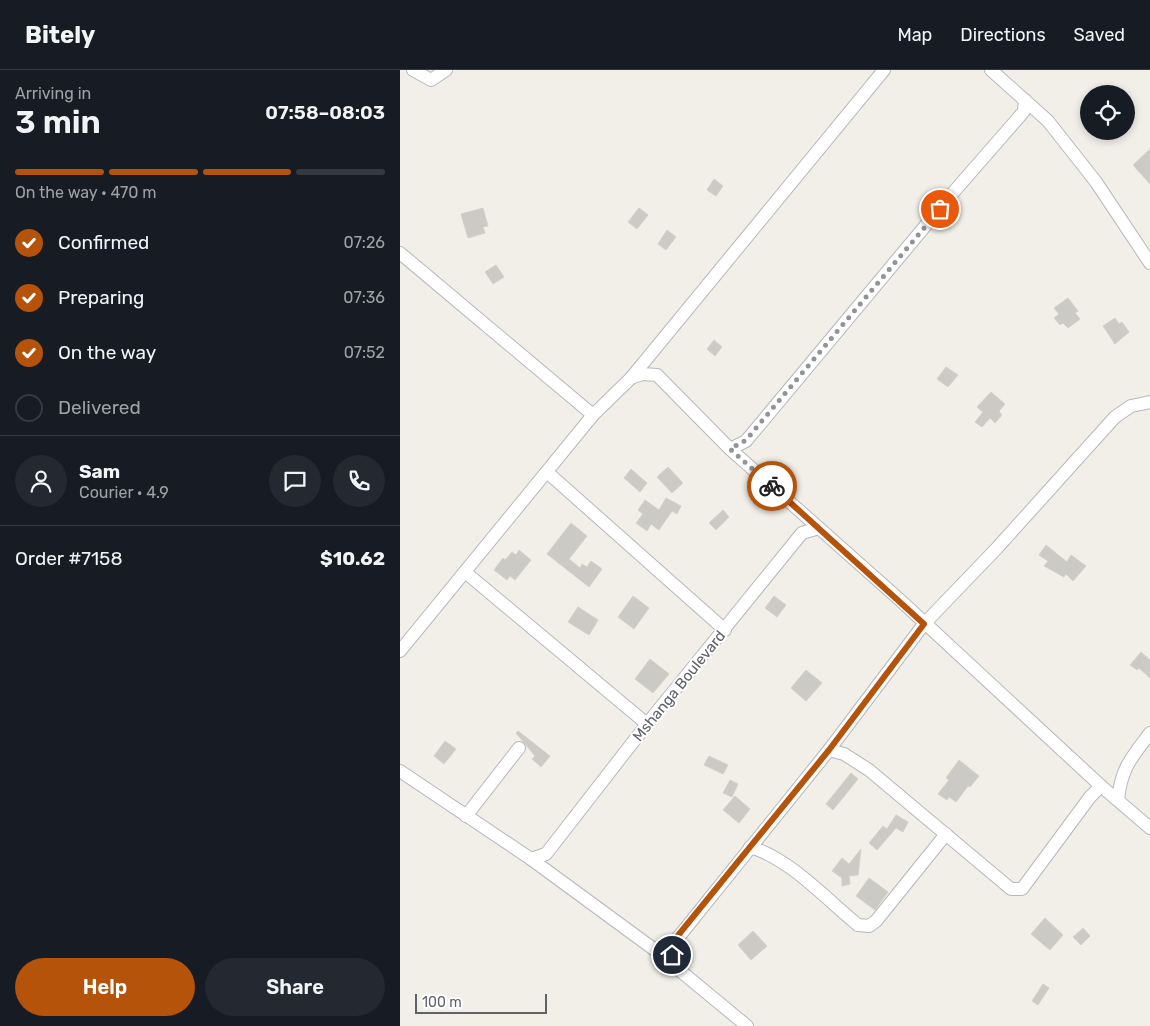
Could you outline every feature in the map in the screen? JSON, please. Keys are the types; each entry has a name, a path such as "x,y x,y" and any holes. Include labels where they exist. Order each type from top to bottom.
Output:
{"street":[{"path":"413,70 430,80 446,70"},
{"path":"400,651 593,415 631,378 654,352 884,70"},
{"path":"991,70 1048,121 1090,174 1150,262"},
{"path":"730,449 746,440 1024,111 1025,100"},
{"path":"400,253 593,415"},
{"path":"654,352 657,375 730,449 1010,700 1100,785 1150,828"},
{"path":"631,378 642,374 657,375"},
{"path":"655,950 671,944 829,750 924,624 997,548 1115,417 1131,406 1150,402"},
{"path":"547,472 725,630"},
{"path":"803,514 802,533 819,528"},
{"name":"Mshanga Boulevard","path":"546,854 647,724 802,533"},
{"path":"465,572 647,724"},
{"path":"1118,800 1120,779 1131,758 1150,733"},
{"path":"466,816 519,748"},
{"path":"829,750 844,754 869,770 1011,889 1022,888 1100,785 1120,779"},
{"path":"400,771 531,860 655,950 746,1025"},
{"path":"750,847 764,850 783,863 858,925 869,926 876,921 946,834"},
{"path":"531,860 546,854 551,875"},
{"path":"671,944 673,965"}],"building":[{"path":"1150,149 1150,184 1133,165"},
{"path":"714,179 723,186 716,196 707,190"},
{"path":"483,208 488,226 483,227 485,233 468,238 461,214"},
{"path":"639,208 648,215 637,229 628,222"},
{"path":"667,230 676,237 666,250 658,244"},
{"path":"496,265 504,277 493,284 485,272"},
{"path":"1068,298 1078,311 1075,313 1080,319 1068,328 1063,323 1060,325 1054,318 1059,314 1054,308"},
{"path":"1115,318 1119,324 1122,322 1129,332 1115,344 1103,326"},
{"path":"714,340 722,347 715,356 707,349"},
{"path":"946,367 958,375 948,387 937,379"},
{"path":"991,392 1005,404 999,411 1002,415 995,423 990,418 982,427 975,422 983,412 977,407"},
{"path":"668,467 683,483 672,493 657,477"},
{"path":"631,469 647,483 640,492 624,478"},
{"path":"666,498 681,506 677,514 672,511 659,530 651,524 647,531 636,523 643,514 638,510 645,500 659,510"},
{"path":"723,510 729,517 716,530 709,523"},
{"path":"571,523 587,536 569,559 580,568 582,564 587,567 591,561 602,569 589,587 547,554"},
{"path":"1046,545 1067,562 1071,555 1086,566 1073,581 1066,574 1064,577 1044,566 1048,561 1039,555"},
{"path":"519,550 531,560 515,580 510,576 507,580 494,570 503,558 505,560 512,552 516,555"},
{"path":"633,596 649,608 634,629 618,617"},
{"path":"774,596 786,605 777,617 765,608"},
{"path":"578,607 598,620 589,635 568,622"},
{"path":"1141,652 1150,660 1150,678 1139,668 1137,670 1130,665"},
{"path":"650,659 669,674 653,693 635,679"},
{"path":"806,670 822,683 806,701 791,688"},
{"path":"518,731 550,756 541,767 532,759 535,756 516,733"},
{"path":"445,741 456,749 444,764 434,756"},
{"path":"709,756 728,765 723,774 704,765"},
{"path":"959,760 979,776 970,787 968,786 956,802 949,797 947,800 938,794 949,780 946,778"},
{"path":"851,773 858,779 833,810 826,804"},
{"path":"730,780 738,784 732,797 723,793"},
{"path":"735,796 750,809 739,823 723,810"},
{"path":"896,815 908,822 903,832 896,828 877,850 869,843 883,826 887,829"},
{"path":"861,849 858,875 849,876 850,884 842,886 842,878 832,871 842,858 849,864"},
{"path":"869,878 888,892 875,910 856,896"},
{"path":"1045,918 1063,935 1050,950 1031,934"},
{"path":"1083,928 1090,936 1081,945 1073,937"},
{"path":"753,931 767,946 751,960 738,945"},
{"path":"1043,984 1049,988 1038,1005 1032,1001"}],"way so far":[{"path":"772,486 730,449 746,440 940,209"}],"route":[{"path":"672,955 671,944 829,750 924,624 900,600 772,486"}]}
